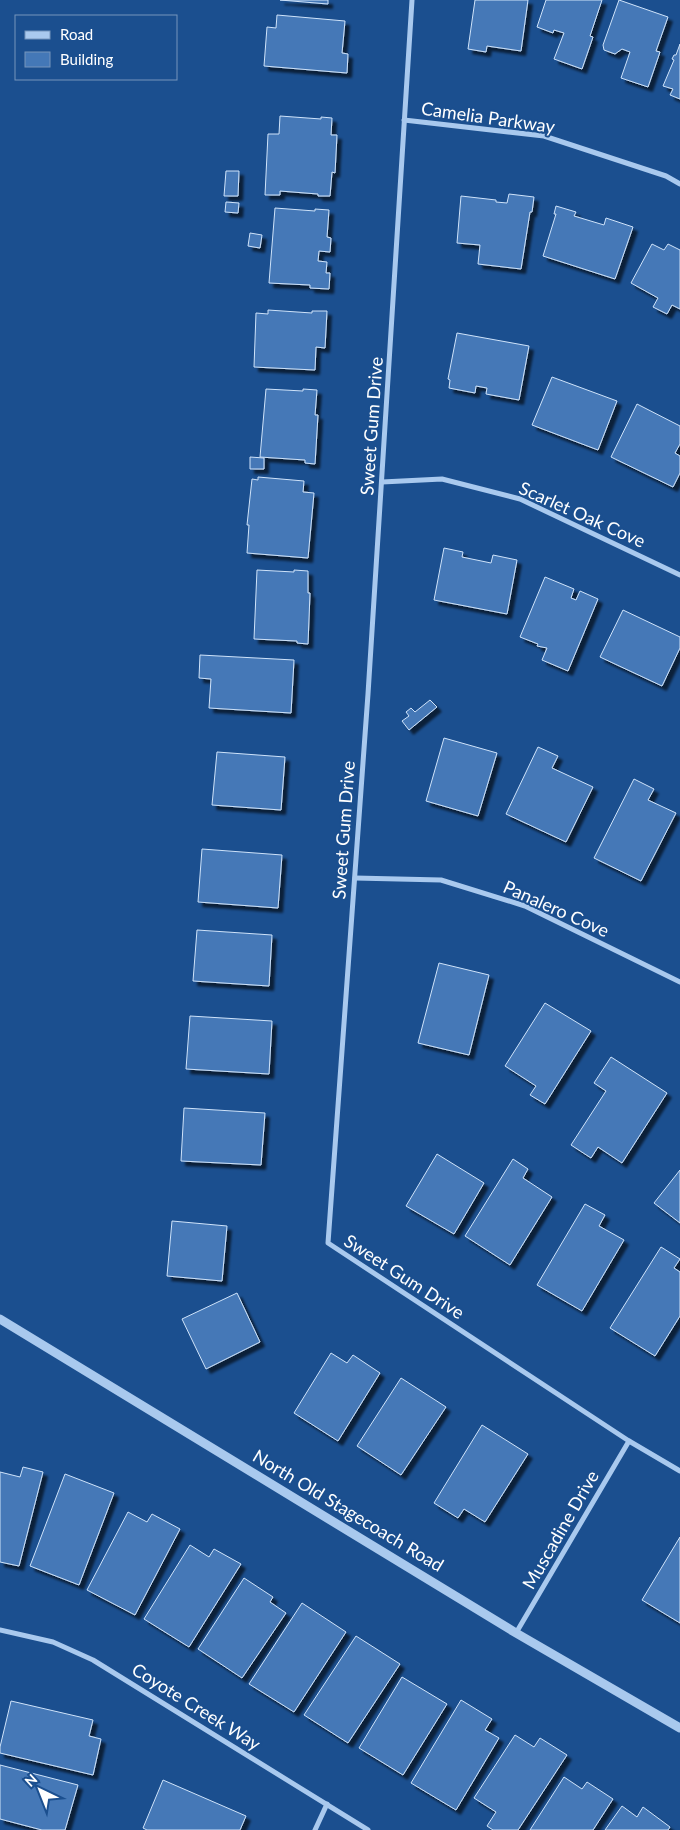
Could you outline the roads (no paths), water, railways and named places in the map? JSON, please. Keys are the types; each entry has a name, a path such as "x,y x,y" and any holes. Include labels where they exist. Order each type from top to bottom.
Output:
{"street":[{"name":"Sweet Gum Drive","path":"412,0 382,482 328,1243 629,1441 680,1471"},
{"name":"Camelia Parkway","path":"404,120 544,136 666,176 680,184"},
{"name":"Scarlet Oak Cove","path":"382,482 442,479 520,499 680,574"},
{"name":"Panalero Cove","path":"354,878 441,880 516,903 680,982"},
{"name":"North Old Stagecoach Road","path":"0,1319 516,1633 680,1728"},
{"name":"Muscadine Drive","path":"516,1633 629,1441"},
{"name":"Coyote Creek Way","path":"0,1630 53,1642 93,1660 368,1830"},
{"path":"315,1830 328,1804"}]}
